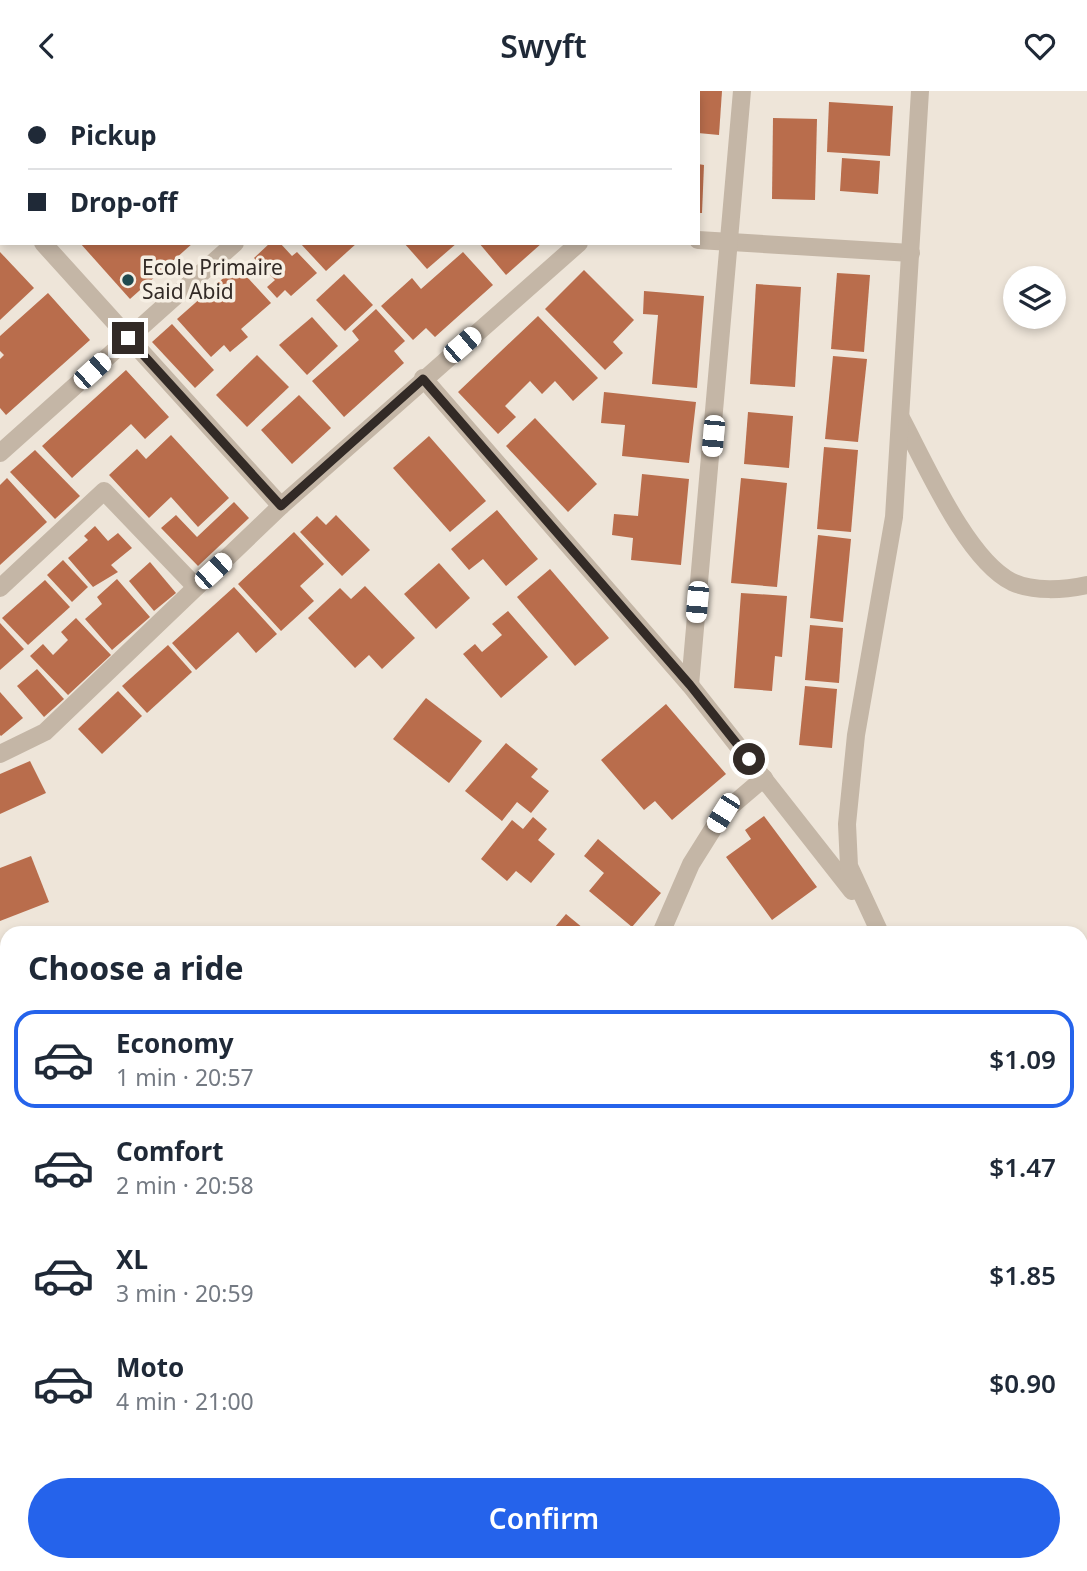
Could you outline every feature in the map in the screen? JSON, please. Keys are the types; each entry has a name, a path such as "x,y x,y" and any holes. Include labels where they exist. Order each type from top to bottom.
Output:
{"street":[{"path":"690,685 731,243 742,91"},
{"path":"866,909 849,866 847,824 856,735 894,517 920,91"},
{"path":"700,240 911,253"},
{"path":"45,245 281,506"},
{"path":"0,453 233,245"},
{"path":"0,754 45,732 281,506 577,245"},
{"path":"423,379 690,685 866,909 876,926"},
{"path":"900,417 963,531 986,563 1013,582 1045,589 1087,585"},
{"path":"0,588 104,491 196,586"},
{"path":"664,926 691,864 723,813 764,778"}],"building":[{"path":"700,91 722,91 719,135 700,133"},
{"path":"829,102 893,106 890,156 827,152"},
{"path":"773,118 817,119 815,200 772,199"},
{"path":"842,158 880,161 878,194 840,191"},
{"path":"700,164 704,165 700,213"},
{"path":"82,245 191,245 130,299"},
{"path":"268,245 282,245 292,256 297,252 317,273 291,296 285,290 277,298 267,287 275,280 254,258"},
{"path":"302,245 355,245 326,271"},
{"path":"406,245 455,245 427,269"},
{"path":"481,245 540,245 506,275"},
{"path":"0,252 34,288 0,320"},
{"path":"463,252 493,285 435,337 426,328 413,340 381,306 412,278 421,289"},
{"path":"237,266 271,303 241,329 248,337 230,352 224,345 211,357 177,319"},
{"path":"584,270 634,320 613,342 623,353 605,370 545,309"},
{"path":"837,273 870,275 864,352 831,349"},
{"path":"344,274 373,305 345,331 316,300"},
{"path":"756,284 801,287 795,387 750,384"},
{"path":"644,291 704,296 697,388 652,384 658,315 643,314"},
{"path":"48,293 90,340 6,415 0,408 0,359 4,355 0,351 0,336"},
{"path":"376,309 405,341 394,351 404,363 344,417 312,381 359,340 352,331"},
{"path":"538,316 598,378 573,401 555,381 542,394 530,381 505,406 516,417 498,434 458,392"},
{"path":"312,317 338,346 307,375 279,345"},
{"path":"172,324 214,370 195,388 152,342"},
{"path":"257,355 289,387 247,427 216,395"},
{"path":"833,356 867,359 858,442 825,439"},
{"path":"126,370 169,417 145,439 131,424 72,478 42,446"},
{"path":"604,392 696,402 689,463 622,456 625,425 601,423"},
{"path":"299,395 331,428 292,464 261,430"},
{"path":"748,412 793,416 789,468 744,464"},
{"path":"535,418 597,484 568,512 506,446"},
{"path":"171,435 229,498 198,527 171,497 149,518 109,475 137,449 146,459"},
{"path":"429,436 486,501 450,532 393,468"},
{"path":"824,447 858,450 851,532 817,529"},
{"path":"35,450 80,496 55,519 10,472"},
{"path":"642,474 689,479 681,565 631,560 633,538 612,535 614,514 638,516"},
{"path":"7,478 47,522 0,565 0,485"},
{"path":"741,478 787,483 777,587 731,583"},
{"path":"234,502 249,518 198,566 161,528 176,515 197,537"},
{"path":"497,510 538,559 506,586 483,559 469,570 451,549"},
{"path":"336,515 370,550 342,576 300,532 317,516 326,525"},
{"path":"95,526 108,541 118,533 132,548 111,565 118,572 93,587 68,558 88,540 84,536"},
{"path":"294,532 324,564 300,586 314,601 281,631 238,584"},
{"path":"818,535 851,539 843,622 810,618"},
{"path":"63,560 88,587 72,602 47,575"},
{"path":"150,562 176,593 154,611 129,581"},
{"path":"439,563 470,598 436,629 404,594"},
{"path":"550,569 609,638 575,666 517,597"},
{"path":"117,579 150,617 112,650 85,619 102,604 97,597"},
{"path":"45,580 70,607 28,645 2,618"},
{"path":"365,586 415,638 382,669 369,655 355,668 308,618 340,588 351,599"},
{"path":"234,587 277,634 256,653 238,632 196,670 172,643"},
{"path":"741,593 787,596 782,657 775,656 772,691 734,688"},
{"path":"508,611 548,657 501,698 463,654 475,644 482,652 502,635 492,624"},
{"path":"76,618 111,655 68,695 30,656 43,644 53,655 68,640 61,632"},
{"path":"0,623 24,649 0,670"},
{"path":"810,625 843,628 839,683 805,680"},
{"path":"168,645 192,672 147,713 122,686"},
{"path":"37,669 64,699 44,717 17,686"},
{"path":"805,686 837,689 832,748 799,745"},
{"path":"118,691 142,716 102,754 78,729"},
{"path":"0,692 23,718 1,736 0,735"},
{"path":"426,698 482,741 449,783 393,739"},
{"path":"666,704 726,774 672,820 655,801 644,810 601,760"},
{"path":"506,743 538,769 531,777 549,791 531,813 517,802 502,821 465,791"},
{"path":"30,761 46,793 0,814 0,774"},
{"path":"764,816 817,887 772,920 726,857 751,839 745,830"},
{"path":"533,817 547,829 538,840 555,854 531,883 516,871 507,881 481,859 512,820 523,829"},
{"path":"598,839 661,893 631,926 589,891 604,873 584,856"},
{"path":"31,856 49,902 0,921 0,868"},
{"path":"566,914 581,926 556,926"}],"place":[{"name":"Ecole Primaire Said Abid","path":"128,280"}],"route":[{"path":"128,338 281,506 423,379 690,685 749,759"}]}
